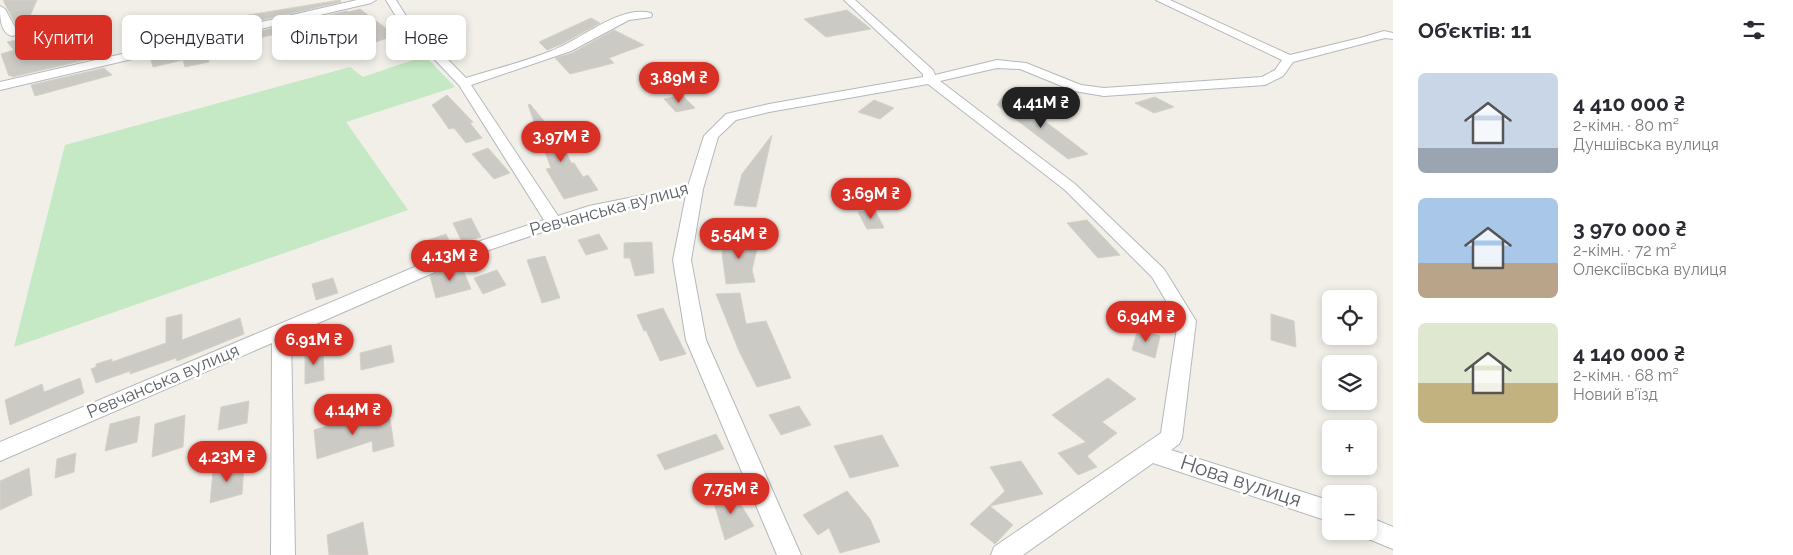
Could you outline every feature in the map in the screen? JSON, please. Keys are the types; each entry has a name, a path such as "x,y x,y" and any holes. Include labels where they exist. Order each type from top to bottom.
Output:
{"street":[{"path":"0,86 371,0"},
{"path":"391,0 404,21 464,83 554,222"},
{"path":"849,0 929,73 930,80 1070,187 1158,273 1187,321 1170,438 1003,555"},
{"path":"1161,0 1289,58 1364,41 1384,34 1393,36"},
{"path":"0,9 12,33"},
{"path":"464,83 568,49 620,18 635,14 648,15"},
{"name":"Ревчанська вулиця","path":"0,452 468,251 589,211 695,189 711,136 731,117 769,108 930,80 987,66 1009,64 1033,70 1078,88 1096,92 1116,92 1265,81 1279,72 1289,58"},
{"path":"695,189 682,260 696,340 789,555"},
{"path":"281,331 283,555"},
{"name":"Нова вулиця","path":"1149,452 1322,508"},
{"path":"1377,531 1393,538"}],"green space":[{"path":"413,60 429,60 455,87 346,122 408,210 14,347 65,145 350,67 363,77"}],"building":[{"path":"3,0 37,0 30,15 15,15 15,23"},
{"path":"340,0 341,2 284,15 272,15 272,18 262,20 262,15 248,15"},
{"path":"360,9 368,15 330,15"},
{"path":"847,10 871,29 826,37 804,19"},
{"path":"591,18 600,23 562,44 547,50 539,42"},
{"path":"376,21 386,28 386,38 376,42"},
{"path":"272,29 272,35 262,37 262,31"},
{"path":"614,30 644,45 609,58 614,63 570,74 555,58 572,53"},
{"path":"15,40 15,60 85,60 12,77 11,75 9,76 1,54 14,50 7,42"},
{"path":"151,60 183,60 153,67"},
{"path":"183,60 208,60 209,62 185,67"},
{"path":"104,68 112,75 35,96 31,85"},
{"path":"447,95 473,122 470,123 482,138 466,143 454,128 449,129 432,105"},
{"path":"682,95 695,108 676,112 664,99"},
{"path":"1004,95 1038,116 1088,154 1068,159 997,105"},
{"path":"1155,97 1174,107 1154,113 1135,103"},
{"path":"874,100 894,108 880,119 858,112"},
{"path":"530,104 558,138 560,137 571,163 574,163 583,177 588,175 598,190 564,199 546,169 551,168 528,105"},
{"path":"772,135 756,207 734,205 742,174"},
{"path":"488,148 510,173 494,179 472,154"},
{"path":"875,210 884,228 867,229 858,212"},
{"path":"471,218 481,237 462,242 453,223"},
{"path":"1087,220 1120,255 1098,258 1067,223"},
{"path":"446,234 453,249 426,260 422,245 429,242 428,240"},
{"path":"599,234 608,249 586,255 578,240"},
{"path":"727,236 759,240 752,270 755,282 726,284 722,253"},
{"path":"652,242 654,273 635,276 630,258 624,258 624,243"},
{"path":"545,256 560,298 542,303 527,260"},
{"path":"460,263 471,289 436,298 430,276"},
{"path":"497,270 506,285 483,294 474,278"},
{"path":"333,278 338,293 316,300 312,284"},
{"path":"740,293 746,324 766,321 791,378 757,387 739,351 716,294"},
{"path":"663,308 686,354 660,361 637,315"},
{"path":"182,314 182,340 240,318 244,334 177,361 176,358 130,374 130,371 96,383 91,369 96,367 96,364 112,359 112,362 166,343 166,318"},
{"path":"1271,314 1294,321 1296,347 1271,340"},
{"path":"1138,328 1160,336 1155,358 1132,350"},
{"path":"391,345 394,362 361,370 360,353"},
{"path":"323,348 324,380 305,384 305,353"},
{"path":"80,378 84,393 10,425 5,400 42,384 44,392"},
{"path":"1108,378 1136,399 1102,422 1117,433 1087,456 1097,467 1078,475 1058,453 1086,442 1052,415"},
{"path":"249,401 247,423 218,430 221,407"},
{"path":"799,406 811,425 781,435 769,415"},
{"path":"185,415 183,447 152,457 155,424"},
{"path":"362,415 364,426 390,419 394,446 373,452 372,441 317,459 314,430"},
{"path":"140,416 137,442 105,451 110,424"},
{"path":"716,434 724,449 665,470 657,455"},
{"path":"882,435 899,466 850,478 834,446"},
{"path":"76,453 74,472 55,478 57,459"},
{"path":"1021,461 1043,494 990,506 1013,525 995,544 970,524 1005,491 990,467"},
{"path":"244,464 242,494 210,503 213,472"},
{"path":"29,468 32,495 0,510 0,481"},
{"path":"847,491 870,519 880,542 840,553 829,528 818,535 803,515"},
{"path":"733,492 754,526 725,540 712,496"},
{"path":"363,522 368,555 329,555 327,535"}]}
